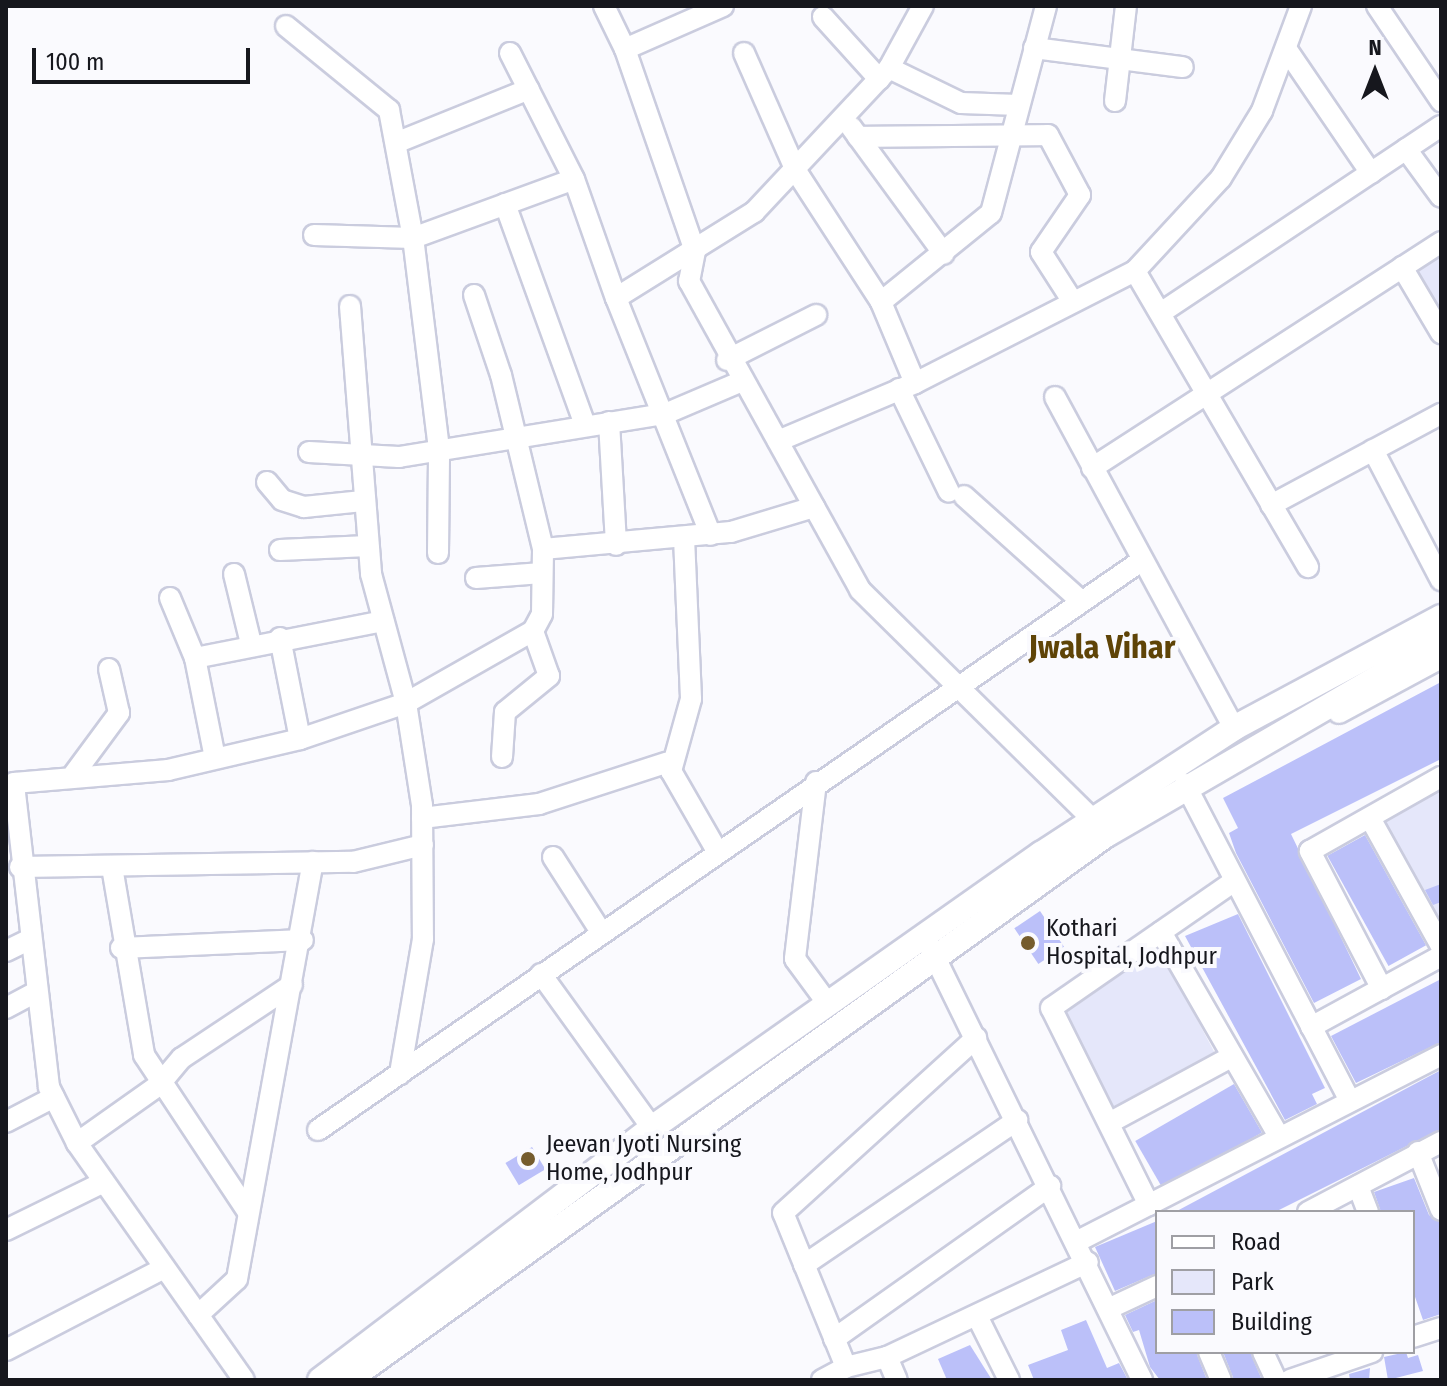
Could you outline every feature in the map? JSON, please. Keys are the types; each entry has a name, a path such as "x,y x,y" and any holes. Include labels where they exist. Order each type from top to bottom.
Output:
{"main road":[{"path":"348,1380 1234,728 1441,617"},
{"path":"1100,827 1188,789 1441,641"},
{"path":"320,1380 652,1128 828,1004 932,950"}],"street":[{"path":"604,6 625,49 695,251 689,281 727,360 778,441 865,595 958,683 1100,827"},
{"path":"625,49 723,6"},
{"path":"616,298 754,212 796,171 884,73 923,6"},
{"path":"881,302 991,213 1046,6"},
{"path":"1115,101 1126,6"},
{"path":"778,441 907,386 1073,302 1143,279 1221,178 1291,54 1301,6"},
{"path":"1377,6 1441,101"},
{"path":"823,17 884,73 961,103 1019,105"},
{"path":"286,26 389,110 398,142 413,238 439,449 438,553"},
{"path":"1034,48 1183,67"},
{"path":"510,53 574,179 616,298 711,535"},
{"path":"744,53 796,171 881,302 907,386 956,494 1081,601"},
{"path":"1291,54 1371,173"},
{"path":"398,142 529,89"},
{"path":"845,117 944,254"},
{"path":"1162,312 1441,126"},
{"path":"858,137 1014,132 1050,137 1080,190 1041,246 1073,302"},
{"path":"1406,149 1441,197"},
{"path":"314,235 413,238 574,179"},
{"path":"505,204 585,425"},
{"path":"1092,468 1211,395 1441,242"},
{"path":"1402,267 1441,333"},
{"path":"1143,279 1308,567"},
{"path":"244,1380 77,1143 54,1097 36,992 10,784 74,774 168,770 300,739 406,703 533,631 542,614 543,549 515,434 474,295"},
{"path":"350,306 357,455 368,546 383,621 406,703 422,824 423,939 400,1074"},
{"path":"727,360 816,315"},
{"path":"309,452 357,455 439,449 515,434 665,414 740,382"},
{"path":"1055,397 1234,728"},
{"path":"1271,505 1441,414"},
{"path":"609,422 616,545"},
{"path":"1373,450 1441,580"},
{"path":"267,482 282,500 304,507 363,501"},
{"path":"543,549 711,535 814,507"},
{"path":"684,538 691,699 671,774 717,851"},
{"path":"280,550 368,546"},
{"path":"318,1130 958,683 1141,561"},
{"path":"476,578 542,573"},
{"path":"234,574 251,644"},
{"path":"170,598 195,658 215,758"},
{"path":"195,658 280,638 383,621"},
{"path":"502,757 505,712 549,676 533,631"},
{"path":"280,638 300,739"},
{"path":"1142,1380 1078,1241 932,950 1188,789 1441,658"},
{"path":"74,774 119,713 109,669"},
{"path":"20,867 353,862 422,824 539,804 671,774"},
{"path":"1382,989 1310,851 1441,777"},
{"path":"816,782 795,959 828,1004"},
{"path":"1188,789 1233,882 1349,1099"},
{"path":"1370,818 1441,946"},
{"path":"553,857 601,932"},
{"path":"198,1315 237,1279 303,940 313,862"},
{"path":"112,867 121,948 144,1055 159,1085 248,1212"},
{"path":"1149,1205 1051,1008 1233,882"},
{"path":"1161,932 1279,1136"},
{"path":"6,951 29,940"},
{"path":"121,948 303,940"},
{"path":"1311,1027 1441,956"},
{"path":"541,974 652,1128"},
{"path":"77,1143 159,1085 182,1058 292,985"},
{"path":"6,1008 36,992"},
{"path":"846,1367 783,1213 976,1038"},
{"path":"1078,1241 1349,1099 1441,1055"},
{"path":"1109,1123 1231,1057"},
{"path":"6,1122 54,1097"},
{"path":"804,1265 1017,1120"},
{"path":"1312,1210 1441,1142"},
{"path":"1418,1152 1441,1210"},
{"path":"6,1230 104,1182"},
{"path":"834,1339 1050,1186"},
{"path":"1358,1186 1367,1210"},
{"path":"822,1380 846,1367 887,1357 1088,1262"},
{"path":"6,1350 164,1268"},
{"path":"1110,1308 1155,1287"},
{"path":"977,1316 1009,1380"},
{"path":"1415,1334 1441,1328"},
{"path":"1210,1354 1221,1380"},
{"path":"1264,1354 1276,1380"},
{"path":"1290,1380 1322,1360 1360,1354"},
{"path":"887,1357 897,1380"}],"green space":[{"path":"1441,242 1441,333 1402,267"},
{"path":"1441,785 1441,934 1375,807"},
{"path":"1158,946 1215,1054 1113,1108 1056,1000"}],"building":[{"path":"1441,682 1441,759 1291,834 1361,979 1314,1003 1236,853 1229,833 1238,828 1223,798"},
{"path":"1365,835 1426,945 1388,966 1327,856"},
{"path":"1441,884 1441,902 1433,905 1425,890"},
{"path":"1040,911 1064,947 1038,964 1014,928"},
{"path":"1238,914 1325,1088 1312,1094 1317,1104 1285,1120 1185,936"},
{"path":"1441,979 1441,1042 1356,1083 1331,1036"},
{"path":"1441,1070 1441,1129 1279,1210 1179,1210"},
{"path":"1234,1084 1262,1132 1163,1189 1135,1141"},
{"path":"532,1147 545,1169 519,1185 505,1163"},
{"path":"1414,1178 1429,1215 1441,1223 1441,1314 1423,1320 1415,1297 1415,1210 1380,1210 1374,1192"},
{"path":"1155,1222 1155,1274 1115,1291 1095,1247"},
{"path":"1155,1301 1155,1354 1197,1354 1207,1380 1160,1380 1150,1367 1139,1330 1133,1332 1125,1315"},
{"path":"1086,1320 1107,1368 1119,1363 1128,1380 1034,1380 1028,1365 1068,1350 1061,1330"},
{"path":"970,1345 992,1380 947,1380 938,1359"},
{"path":"1224,1354 1251,1354 1262,1380 1234,1380"},
{"path":"1407,1354 1408,1358 1418,1355 1423,1371 1388,1380 1384,1357"},
{"path":"1370,1368 1369,1380 1350,1380 1349,1374"}],"place":[{"name":"Kothari Hospital, Jodhpur","path":"1028,943"},
{"name":"Jeevan Jyoti Nursing Home, Jodhpur","path":"528,1159"}],"district":[{"name":"Jwala Vihar","path":"1102,647"}]}
